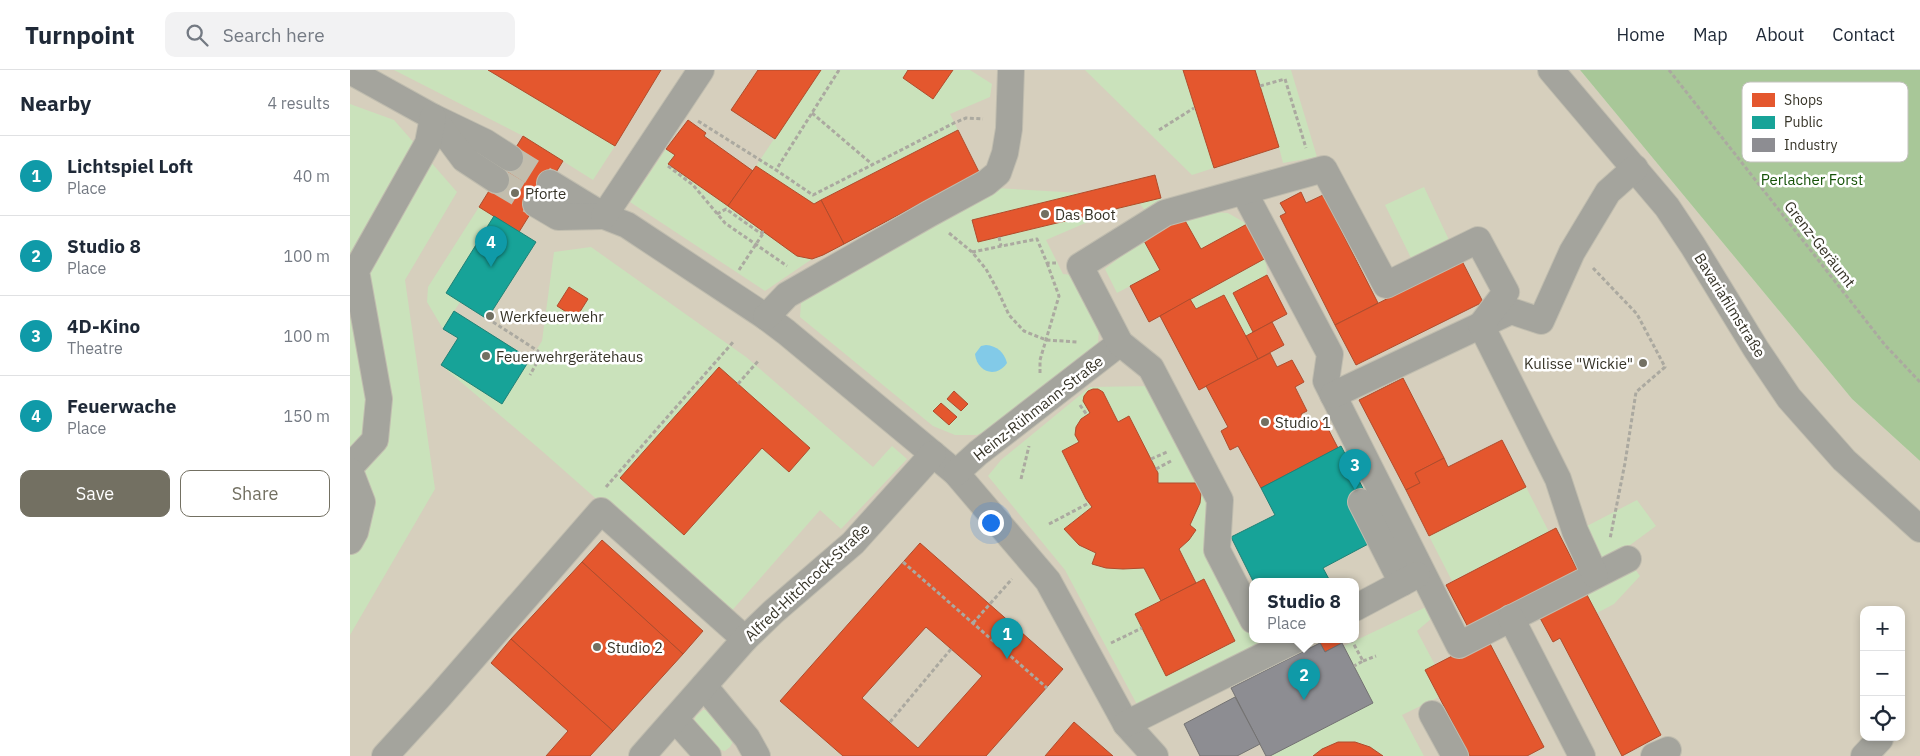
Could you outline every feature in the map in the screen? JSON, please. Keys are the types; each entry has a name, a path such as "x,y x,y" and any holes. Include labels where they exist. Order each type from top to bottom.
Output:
{"street":[{"path":"604,216 701,70"},
{"path":"766,317 787,296 810,281 986,183 998,173 1005,153 1009,119 1011,70"},
{"name":"Bavariafilmstraße","path":"1551,70 1667,207 1789,398 1844,460 1920,529"},
{"path":"350,71 433,117 485,142 510,158"},
{"path":"433,117 464,159 496,180"},
{"path":"350,467 375,440 379,399 356,271 428,143 433,117"},
{"path":"1333,395 1512,312 1541,321 1572,252 1608,192 1635,168"},
{"path":"1249,612 1217,550 1220,500 1151,368 1120,343 1080,266 1165,213 1324,170 1386,285 1478,240 1506,292 1481,325"},
{"path":"550,182 604,216 627,225 766,317 956,473 1048,581 1126,724 1147,753"},
{"path":"1244,192 1330,354 1326,382 1412,577"},
{"path":"547,211 604,216"},
{"path":"1481,325 1558,479 1575,531 1595,575"},
{"name":"Heinz-Rühmann-Straße","path":"956,473 978,453 1120,343"},
{"name":"Alfred-Hitchcock-Straße","path":"642,756 745,640 773,612 853,542 933,454"},
{"path":"350,472 362,502 355,532 350,541"},
{"path":"1361,502 1459,644 1628,559"},
{"path":"385,756 601,511 745,640"},
{"path":"1359,606 1412,577"},
{"path":"1511,618 1582,756"},
{"path":"1126,724 1266,646 1279,643"},
{"path":"704,686 747,738 757,756"},
{"path":"1432,714 1455,756"},
{"path":"675,719 708,756"}],"path":[{"path":"776,170 839,70"},
{"name":"Grenz-Geräumt","path":"1669,70 1885,345 1920,382"},
{"path":"1260,86 1285,79 1313,173"},
{"path":"677,107 813,195 966,118 1009,119"},
{"path":"1159,130 1194,108"},
{"path":"812,112 873,165"},
{"path":"647,153 694,186 725,222 810,281"},
{"path":"717,214 726,209 760,233 764,232 735,276"},
{"path":"929,214 972,252 986,269 1008,315 1024,331 1046,340 1081,343"},
{"path":"999,237 1001,246"},
{"path":"972,252 1037,239 1059,296 1046,340"},
{"path":"1572,252 1599,274 1637,314 1665,367 1636,392 1609,548 1595,575"},
{"path":"1047,263 1080,266"},
{"path":"494,322 538,351 536,364 530,375"},
{"path":"617,475 734,341"},
{"path":"738,384 759,360"},
{"path":"1080,404 1086,415"},
{"path":"1049,524 1089,503"},
{"path":"974,623 1029,559"},
{"path":"903,562 1047,688"},
{"path":"1112,643 1142,628"},
{"path":"1353,643 1363,661"},
{"path":"890,722 951,649"},
{"path":"1354,666 1376,656"}],"shaded area":[{"path":"350,70 1580,70 1852,399 1920,461 1920,756 350,756"}],"green space":[{"path":"394,70 488,70 615,146 593,180 523,136"},
{"path":"758,70 970,70 992,84 990,97 950,114 958,130 814,204 756,166 774,139 731,110"},
{"path":"1085,70 1291,70 1317,157 1283,163 1279,147 1192,175"},
{"name":"Perlacher Forst","path":"1580,70 1920,70 1920,461 1852,399"},
{"path":"350,104 394,120 457,192 405,280 435,489 350,635"},
{"path":"666,149 675,155 669,164 786,247 812,259 765,291 630,202"},
{"path":"1155,175 1163,207 1147,213 1140,204 1118,209 1046,240 1063,274 1072,275 1099,329 1098,344 998,425 977,435 955,435 933,426 800,317 801,303 815,290 995,188 1081,193"},
{"path":"1424,187 1449,240 1411,258 1385,205"},
{"path":"479,207 494,216 446,293 460,302 443,329 427,302 428,287"},
{"path":"1212,212 1228,213 1247,224 1201,249 1183,217"},
{"path":"1143,239 1160,270 1117,293 1105,269"},
{"path":"591,247 746,357 873,467 892,446 907,459 841,529 820,510 728,615 441,365 502,404 542,341 554,252"},
{"path":"1266,258 1267,275 1233,293 1253,332 1246,336 1224,295 1196,309 1190,299"},
{"path":"1154,386 1208,490 1249,616 1249,643 1260,643 1265,651 1141,712 1065,570 988,476 1001,460 1090,387"},
{"path":"1526,487 1549,532 1452,581 1429,536"},
{"path":"1637,500 1656,526 1622,551 1640,576 1614,604 1597,613 1586,593 1587,526"},
{"path":"1426,607 1432,618 1417,631 1435,665 1425,670 1439,697 1402,715 1424,756 1270,756 1373,703 1344,646 1350,643 1359,643 1359,639"},
{"path":"703,710 715,710 734,740 725,751 716,749 693,725 696,716"}],"water":[{"path":"986,345 1000,350 1006,359 1007,363 998,371 993,372 983,369 976,360 975,354 981,346"}],"building: Shops":[{"path":"488,70 661,70 615,146"},
{"path":"758,70 821,70 775,139 731,110"},
{"path":"908,70 953,70 933,99 903,78"},
{"path":"1183,70 1255,70 1279,147 1214,168"},
{"path":"688,120 706,133 704,136 753,171 728,206 668,164 675,155 666,149"},
{"path":"958,130 979,172 844,244 821,200"},
{"name":"Pforte","path":"523,136 563,161 519,232 479,207"},
{"path":"756,166 814,204 821,200 844,244 812,259 797,256 728,206"},
{"name":"Das Boot","path":"1155,175 1161,198 978,242 972,220"},
{"path":"1301,192 1306,203 1323,195 1378,303 1335,325 1280,216 1286,213 1280,203"},
{"path":"1183,217 1201,249 1247,224 1266,258 1149,322 1130,286 1160,270 1143,239"},
{"path":"1462,261 1483,302 1356,365 1335,325"},
{"path":"1267,275 1287,314 1253,332 1233,293"},
{"path":"569,287 588,299 576,318 557,306"},
{"path":"1224,295 1258,359 1199,390 1160,316 1190,299 1196,309"},
{"path":"1272,322 1284,345 1258,359 1246,336"},
{"name":"Studio 1","path":"1270,353 1277,367 1292,360 1304,382 1295,387 1307,411 1301,414 1308,426 1323,419 1338,448 1261,488 1238,446 1230,450 1221,431 1228,427 1206,386"},
{"path":"719,367 810,448 789,472 762,448 684,535 620,478"},
{"path":"1403,378 1444,458 1415,473 1420,483 1406,490 1359,400"},
{"path":"1093,389 1103,392 1118,422 1129,416 1158,473 1158,483 1202,483 1200,503 1190,525 1196,530 1179,549 1196,583 1161,601 1144,568 1106,568 1092,564 1096,553 1079,545 1064,529 1092,507 1086,499 1062,451 1079,442 1075,435 1076,427 1081,419 1090,413 1083,401 1084,396"},
{"path":"954,391 968,404 961,411 947,399"},
{"path":"941,403 957,417 949,425 933,411"},
{"path":"1502,440 1526,487 1429,536 1406,490 1420,483 1415,473 1444,458 1448,467"},
{"path":"1556,528 1580,575 1470,631 1446,585"},
{"path":"602,540 703,631 683,654 582,562"},
{"path":"920,543 1063,669 986,756 843,756 780,701","holes":["926,627 982,676 918,748 862,698"]},
{"name":"Studio 2","path":"582,562 683,654 613,731 511,639"},
{"path":"1204,579 1235,641 1166,676 1135,614"},
{"path":"1586,593 1661,735 1622,756 1560,638 1553,642 1540,618"},
{"path":"1487,638 1544,747 1527,756 1470,756 1425,670"},
{"path":"511,639 613,731 590,756 546,756 568,731 491,663"},
{"path":"1320,643 1342,643 1325,652"},
{"path":"1074,722 1113,756 1045,756"},
{"path":"1338,742 1355,742 1370,747 1383,756 1313,756 1322,749"}],"building: Public":[{"path":"494,216 536,242 487,319 446,293"},
{"name":"Feuerwehrgerätehaus","path":"454,311 530,359 502,404 441,365 458,338 443,329"},
{"path":"1341,446 1368,498 1372,542 1323,568 1328,578 1252,578 1231,537 1275,515 1261,488"}],"building: Industry":[{"path":"1320,643 1325,652 1342,643 1373,703 1270,756 1266,756 1231,688"},
{"path":"1235,697 1260,744 1237,756 1200,756 1184,724"}],"tunnel":[{"path":"510,158 550,183"},
{"path":"496,180 536,204"}],"place":[{"name":"Pforte","path":"515,193"},
{"name":"Das Boot","path":"1045,214"},
{"name":"Feuerwache","path":"491,267"},
{"name":"Werkfeuerwehr","path":"490,316"},
{"name":"Feuerwehrgerätehaus","path":"486,356"},
{"name":"Kulisse \"Wickie\"","path":"1643,363"},
{"name":"Studio 1","path":"1265,422"},
{"name":"4D-Kino","path":"1355,490"},
{"name":"Studio 2","path":"597,647"},
{"name":"Lichtspiel Loft","path":"1007,659"},
{"name":"Studio 8","path":"1304,700"}]}
